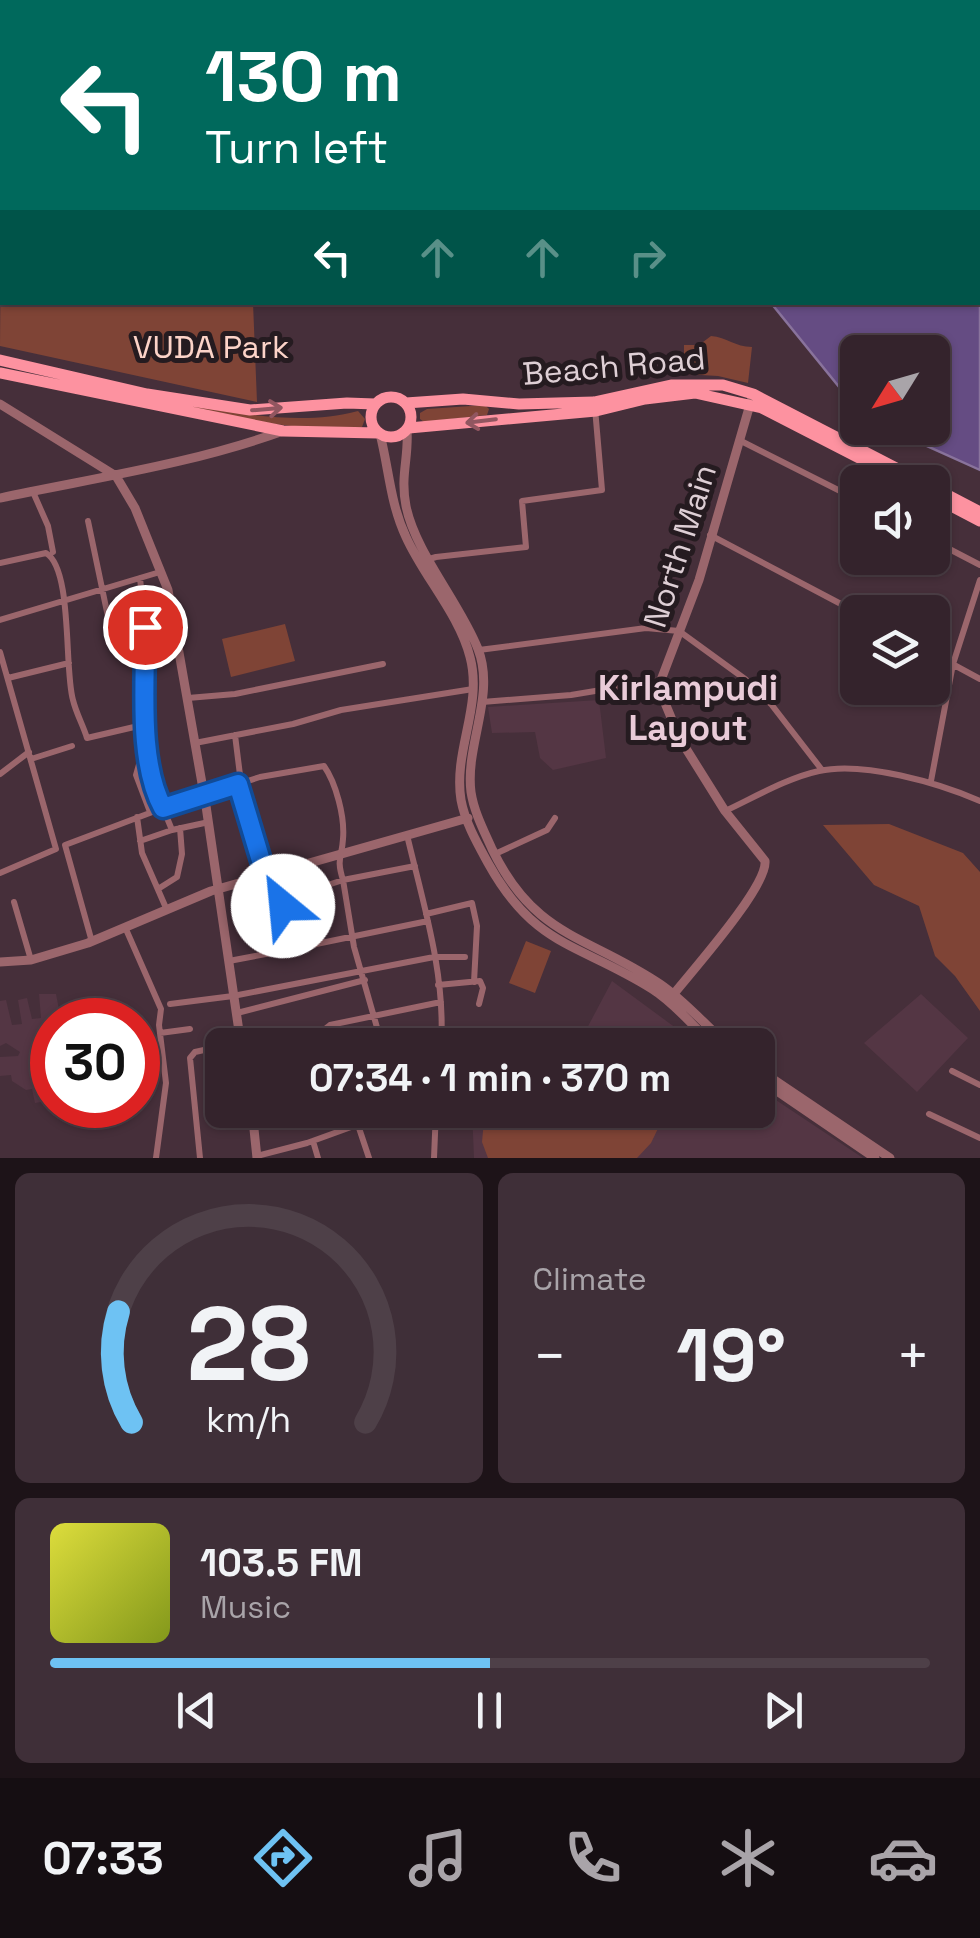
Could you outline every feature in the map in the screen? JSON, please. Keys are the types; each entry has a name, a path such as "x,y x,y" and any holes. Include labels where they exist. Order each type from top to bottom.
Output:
{"main road":[{"path":"0,360 148,394 250,410 346,402 375,404 390,396 406,403 412,415 408,429 393,438 379,433 283,431 0,373"},
{"name":"Beach Road","path":"408,429 694,393 752,399 888,465"},
{"name":"Beach Road","path":"752,399 874,465"},
{"name":"Beach Road","path":"406,403 463,400 595,407"},
{"path":"375,404 371,419 379,433"},
{"path":"950,496 980,512"},
{"path":"950,505 980,521"}],"street":[{"name":"North Main","path":"660,680 698,580 752,399"},
{"path":"0,404 116,476 136,508 175,620 238,1028"},
{"path":"419,562 526,547 522,501 602,490 595,407"},
{"path":"408,429 402,477 406,511 479,650 482,702 472,762 472,817 514,888 536,912 560,931 615,957 708,1028"},
{"path":"0,498 116,476 245,445 283,431"},
{"path":"379,433 396,515 469,654 474,688 460,782 497,879 532,923 556,940 671,997 699,1028"},
{"path":"740,441 840,491"},
{"path":"33,491 54,552"},
{"path":"88,521 112,636"},
{"path":"710,534 840,603"},
{"path":"950,549 980,565"},
{"path":"0,563 51,554 65,601 72,698 87,738 147,724"},
{"path":"0,620 160,572"},
{"path":"140,578 147,724 136,775 150,812"},
{"path":"930,781 953,664 980,580"},
{"path":"479,650 646,628 679,631 772,704 822,770"},
{"path":"0,652 56,849"},
{"path":"950,663 980,679"},
{"path":"8,678 69,664"},
{"path":"188,698 234,694 383,664"},
{"path":"482,702 570,695 660,680 680,739 724,811 765,861 766,871 737,915 671,997"},
{"path":"194,743 342,710 474,688"},
{"path":"235,734 240,783 269,873 282,900 287,950"},
{"path":"0,774 30,756 72,746"},
{"path":"144,746 152,784 176,829 182,854 177,878 158,889"},
{"path":"0,872 150,812 240,783 324,766 330,774 342,826 338,852 352,936 378,1028"},
{"path":"724,811 822,770 839,769 930,781 980,801"},
{"path":"136,817 140,842 166,908"},
{"path":"0,962 31,960 92,942 218,889 472,817"},
{"path":"495,854 547,830 554,818"},
{"path":"140,842 209,822"},
{"path":"407,834 427,917 441,1002 441,1028"},
{"path":"64,846 92,942"},
{"path":"282,900 343,880 415,866"},
{"path":"14,902 31,960"},
{"path":"228,961 352,936 472,903 477,926 474,982"},
{"path":"124,927 156,998"},
{"path":"236,1014 434,957 465,957"},
{"path":"170,1004 364,976"},
{"path":"438,985 483,985 479,1004"},
{"path":"328,1028 375,1014 441,1002"},
{"path":"156,1158 166,1083 160,1006"},
{"path":"160,1033 190,1029"},
{"path":"200,1158 190,1058 205,1050"},
{"path":"952,1071 980,1085"},
{"path":"775,1080 890,1158"},
{"path":"775,1090 874,1158"},
{"path":"929,1114 980,1138"},
{"path":"254,1128 257,1157 347,1128"},
{"path":"359,1128 370,1158"},
{"path":"434,1158 435,1128"},
{"path":"313,1141 318,1158"}],"shaded area":[{"path":"773,305 980,305 980,470 925,445 950,445 950,335 840,335 840,388"},
{"path":"599,700 606,758 553,770 540,758 535,732 492,733 488,707"},
{"path":"612,981 676,1028 587,1028"},
{"path":"39,994 56,994 57,998 39,998"},
{"path":"921,994 968,1038 917,1092 864,1043"},
{"path":"27,998 30,1089 26,1090 12,1081 11,1075 0,1076 0,1057 18,1056 20,1052 6,1043 0,1046 0,1001 6,1000 12,1025 22,1024 18,1000"},
{"path":"775,1099 863,1158 474,1158 473,1128 775,1128"}],"green space":[{"name":"VUDA Park","path":"0,305 253,305 257,402 0,346"},
{"path":"711,336 752,347 748,383 684,374 684,345 699,345"},
{"path":"189,405 295,418 358,411 365,419 362,427 296,427 188,408"},
{"path":"485,405 489,409 487,415 424,422 420,419 420,413 427,409"},
{"path":"285,624 295,661 231,677 222,639"},
{"path":"889,824 963,853 980,872 980,1011 935,956 919,906 874,885 823,825"},
{"path":"526,941 551,951 535,993 509,983"},
{"path":"483,1128 658,1128 637,1158 488,1158 482,1142"}],"district":[{"name":"Kirlampudi Layout","path":"688,708"}],"route":[{"path":"145,627 144,746 156,794 163,808 238,784 265,874 273,872 283,906"}]}
